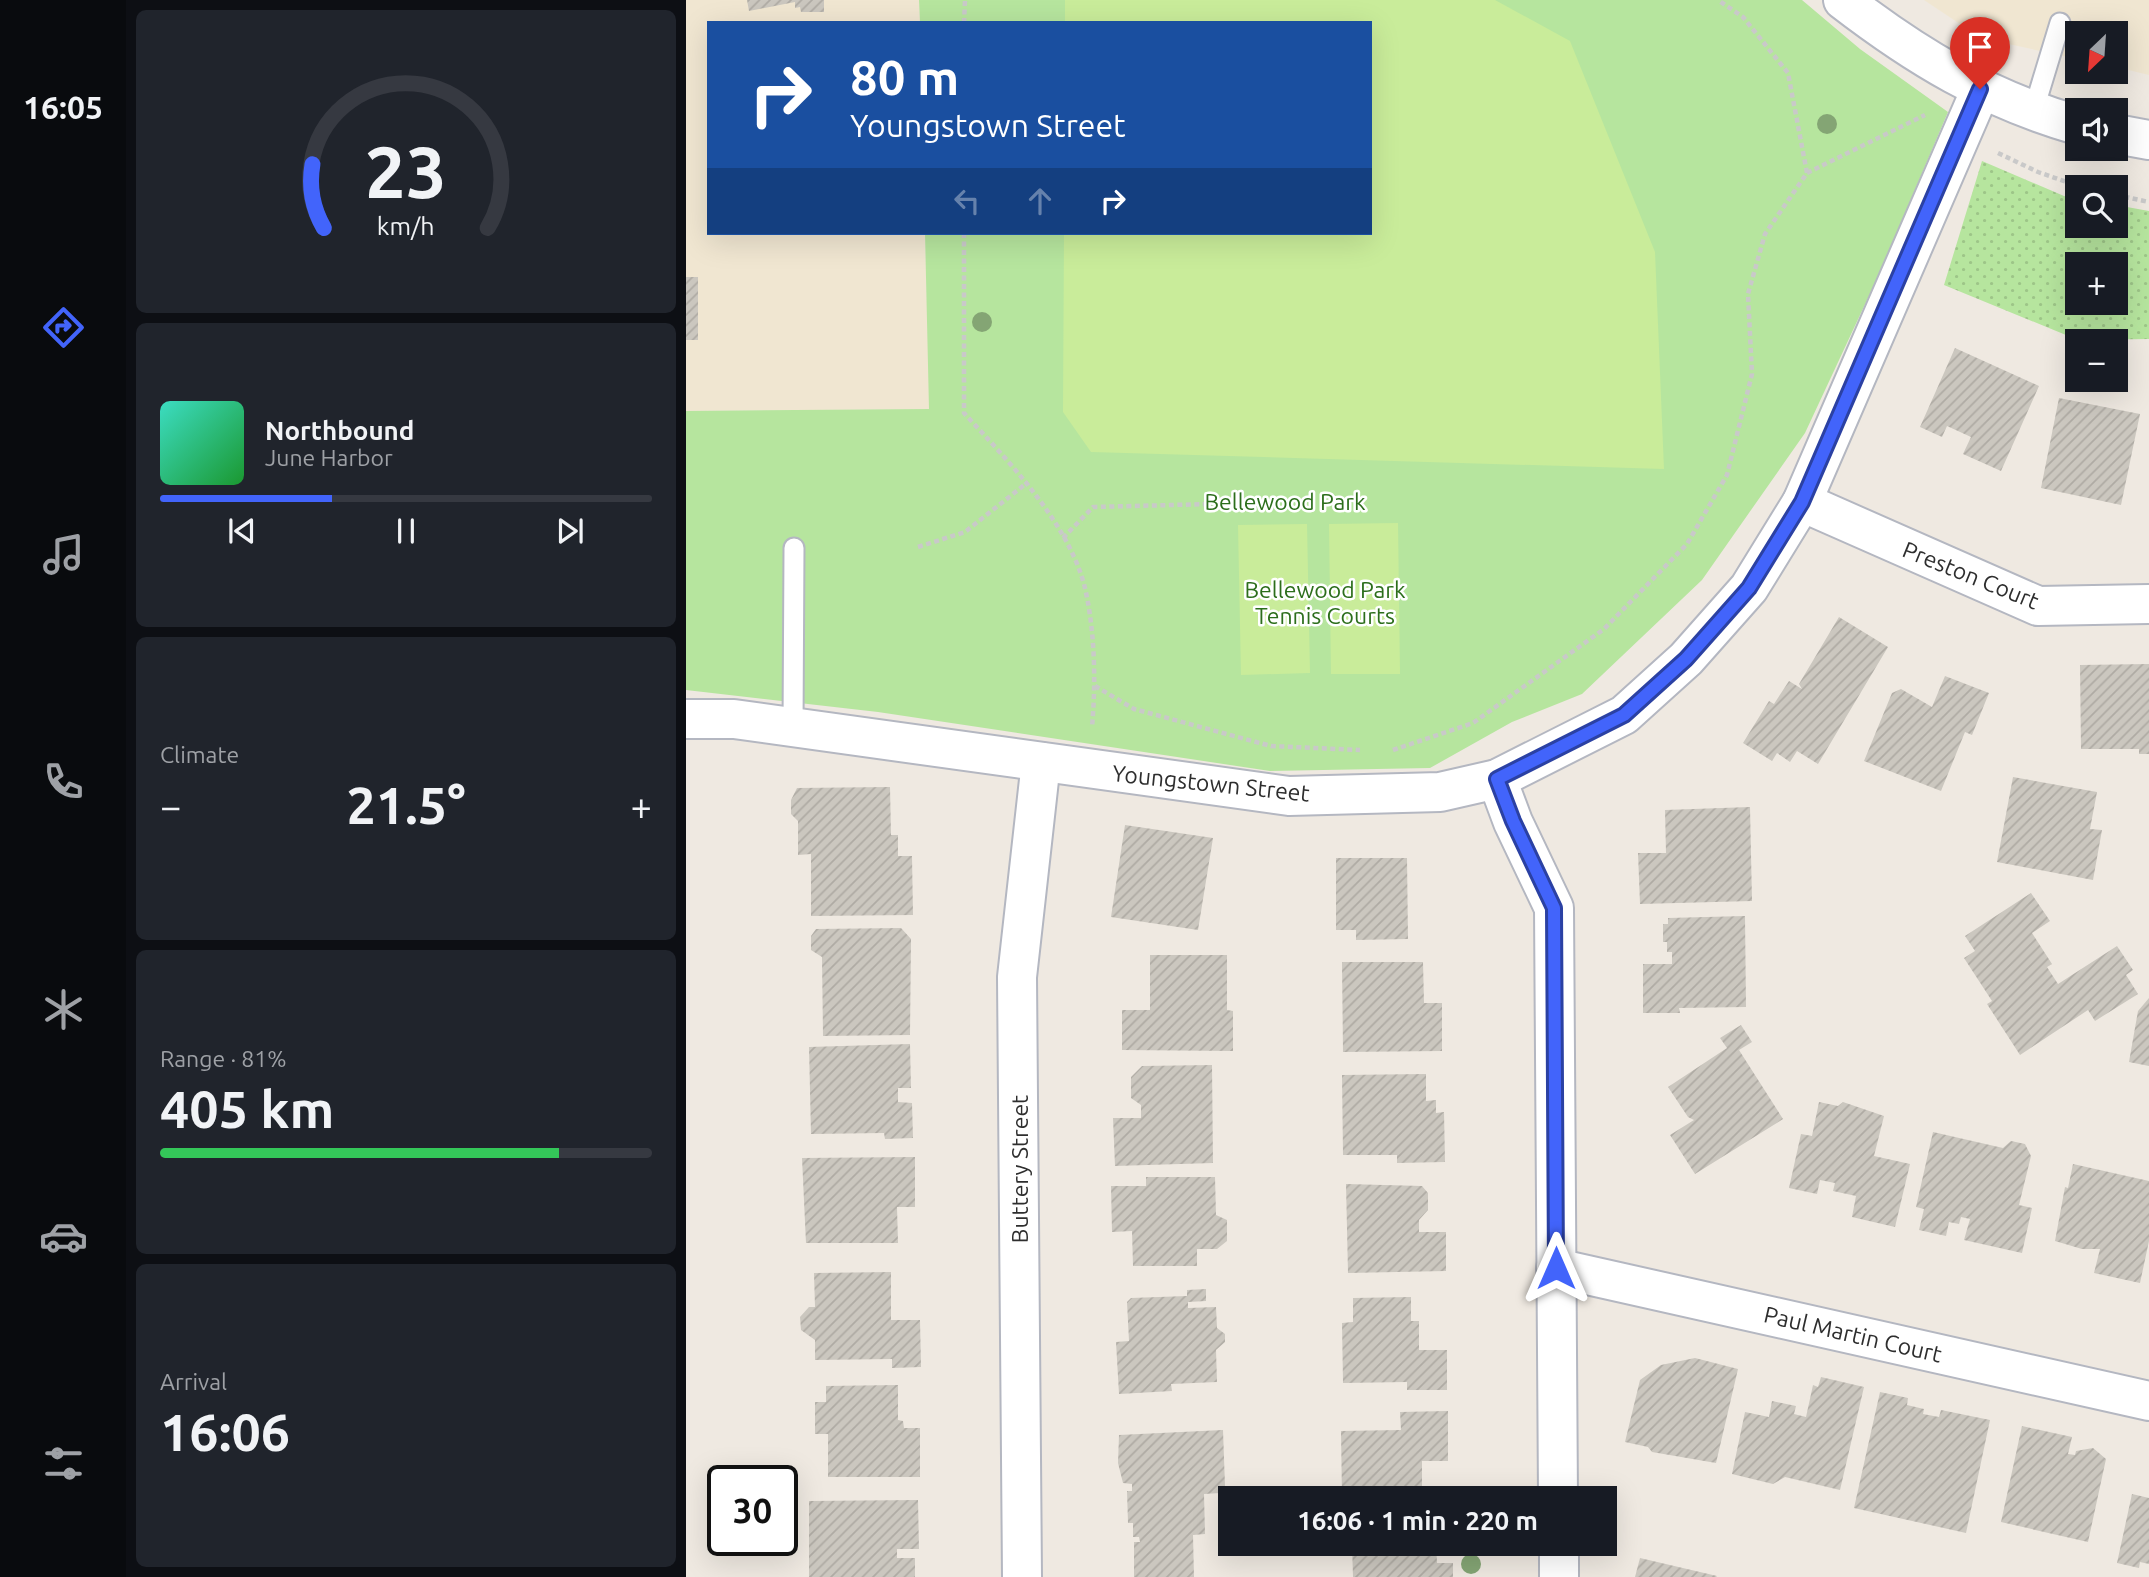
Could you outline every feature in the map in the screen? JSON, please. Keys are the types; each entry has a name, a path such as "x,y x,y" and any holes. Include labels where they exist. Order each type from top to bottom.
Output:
{"street":[{"path":"1866,7 1897,42 1980,89 2033,112 2065,121"},
{"name":"Youngstown Street","path":"686,719 734,719 1289,796 1440,792 1497,779 1624,715 1686,659 1749,588 1802,502 1980,89"},
{"path":"2128,136 2149,140"},
{"name":"Preston Court","path":"1802,502 2038,606 2149,604"},
{"name":"Buttery Street","path":"1022,1577 1017,978 1041,762"},
{"path":"1497,779 1513,821 1554,908 1558,1486"},
{"name":"Paul Martin Court","path":"1556,1268 2149,1401"},
{"path":"1559,1556 1559,1577"}],"lane":[{"path":"2033,112 2060,23"},
{"path":"793,727 794,548"}],"path":[{"path":"964,21 965,0"},
{"path":"1718,0 1743,17 1788,73 1807,173"},
{"path":"1387,752 1473,723 1604,629 1687,544 1727,475 1752,374 1748,294 1765,234 1807,173 1924,114"},
{"path":"2001,154 2065,181"},
{"path":"2128,198 2149,202"},
{"path":"964,235 964,413 1028,482 1063,538 1085,587 1095,686 1092,731"},
{"path":"918,547 965,532 1028,482"},
{"path":"1063,538 1093,507 1212,504"},
{"path":"1095,686 1134,709 1271,746 1361,750"}],"shaded area":[{"path":"686,0 919,0 920,21 707,21 707,235 925,235 930,409 686,411"},
{"path":"1924,0 2149,0 2149,75 2128,70 2128,21 2065,21 2065,56 1981,38"}],"green space":[{"name":"Bellewood Park","path":"919,0 1802,0 1860,49 1948,112 1881,270 1805,433 1702,580 1582,694 1512,722 1430,768 1270,771 878,712 686,690 686,411 929,409 925,235 1372,235 1372,21 920,21"},
{"path":"1065,0 1495,0 1570,41 1655,252 1664,469 1091,452 1063,412 1064,235 1372,235 1372,21 1065,21"},
{"path":"1982,161 2065,196 2065,238 2128,238 2128,207 2149,211 2149,339 2128,339 2128,329 2065,329 2065,335 1944,285"},
{"path":"1398,523 1400,674 1331,674 1329,524"},
{"path":"1307,524 1310,673 1241,675 1238,525"}],"building":[{"path":"747,0 824,0 824,12 801,12 800,7 795,8 795,2 749,11"},
{"path":"686,277 698,277 698,340 686,340"},
{"path":"1955,348 2039,386 2001,471 1963,454 1971,437 1947,426 1942,437 1920,427"},
{"path":"2059,398 2140,414 2121,505 2041,488"},
{"path":"1839,617 1888,647 1818,764 1797,751 1790,762 1777,753 1772,761 1743,743 1769,701 1774,704 1789,681 1802,689 1799,684"},
{"path":"2149,664 2149,754 2139,754 2139,749 2081,749 2080,665"},
{"path":"1945,676 1989,693 1972,735 1965,732 1941,791 1864,761 1892,693 1901,689 1932,707"},
{"path":"2013,777 2097,792 2090,829 2102,830 2093,880 1997,862"},
{"path":"890,787 891,835 898,835 898,856 912,856 913,915 811,916 811,854 798,855 798,821 791,814 791,800 797,788"},
{"path":"1750,807 1752,901 1640,904 1638,853 1666,853 1665,810"},
{"path":"1125,825 1213,838 1198,930 1111,917"},
{"path":"1336,858 1407,858 1408,939 1356,940 1356,930 1336,930"},
{"path":"2031,893 2050,921 2032,933 2052,964 2047,967 2058,984 2117,946 2133,970 2126,975 2138,994 2095,1021 2088,1010 2020,1055 1987,1004 1992,1001 1964,958 1975,951 1965,936"},
{"path":"1745,916 1746,1007 1679,1008 1680,1013 1643,1013 1643,964 1672,964 1672,952 1667,952 1667,942 1663,942 1663,924 1668,924 1668,918"},
{"path":"901,928 911,939 910,1035 823,1036 822,957 811,950 811,936 816,929"},
{"path":"1150,955 1227,955 1227,1010 1233,1011 1233,1051 1122,1050 1122,1010 1150,1010"},
{"path":"1342,962 1423,962 1424,1003 1442,1003 1442,1051 1343,1052"},
{"path":"2149,998 2149,1066 2129,1062 2138,1011"},
{"path":"1741,1025 1752,1042 1739,1050 1783,1119 1695,1174 1670,1135 1694,1120 1688,1117 1668,1087 1727,1048 1720,1038"},
{"path":"910,1044 911,1088 898,1088 898,1102 912,1103 913,1138 885,1139 884,1133 811,1134 809,1047"},
{"path":"1212,1065 1213,1163 1115,1166 1113,1118 1141,1118 1141,1105 1131,1098 1131,1077 1142,1066"},
{"path":"1426,1074 1426,1101 1436,1100 1436,1113 1444,1112 1445,1162 1397,1163 1397,1155 1343,1155 1342,1075"},
{"path":"1819,1102 1838,1106 1843,1102 1884,1116 1874,1156 1910,1164 1895,1227 1852,1217 1856,1196 1833,1191 1835,1183 1820,1180 1817,1194 1789,1188 1801,1134 1812,1136"},
{"path":"1933,1132 2003,1148 2011,1141 2025,1144 2031,1156 2019,1205 2032,1208 2022,1253 1964,1240 1970,1219 1961,1217 1959,1224 1949,1222 1946,1236 1919,1230 1924,1209 1916,1207"},
{"path":"915,1157 915,1207 897,1207 898,1243 806,1243 802,1158"},
{"path":"2073,1164 2149,1181 2149,1241 2140,1283 2094,1273 2100,1249 2082,1249 2055,1241 2065,1187 2068,1188"},
{"path":"1146,1177 1215,1177 1216,1215 1227,1220 1227,1241 1217,1249 1197,1249 1197,1266 1133,1266 1132,1231 1112,1232 1111,1186 1146,1186"},
{"path":"1346,1184 1422,1186 1428,1193 1428,1210 1419,1220 1419,1232 1446,1232 1446,1271 1348,1273"},
{"path":"891,1272 891,1320 920,1320 921,1367 892,1368 892,1359 815,1360 815,1340 801,1330 800,1317 809,1307 815,1307 814,1273"},
{"path":"1206,1289 1206,1301 1188,1302 1188,1308 1216,1307 1217,1328 1225,1334 1225,1342 1216,1350 1217,1382 1171,1384 1172,1391 1119,1394 1116,1342 1129,1341 1127,1302 1131,1298 1187,1296 1187,1290"},
{"path":"1411,1297 1411,1321 1419,1321 1419,1350 1447,1350 1447,1390 1407,1390 1407,1382 1343,1383 1342,1323 1353,1322 1353,1298"},
{"path":"1695,1358 1738,1369 1716,1463 1652,1452 1648,1447 1625,1442 1640,1380 1661,1365"},
{"path":"1821,1377 1864,1387 1840,1490 1785,1477 1773,1484 1732,1474 1745,1412 1769,1417 1772,1401 1796,1406 1794,1414 1806,1417 1813,1385 1818,1387"},
{"path":"898,1385 898,1420 903,1421 904,1428 920,1428 920,1477 828,1477 828,1434 815,1434 815,1402 826,1402 826,1386"},
{"path":"1880,1392 1908,1398 1907,1405 1924,1409 1923,1414 1939,1417 1941,1410 1990,1420 1966,1533 1854,1508"},
{"path":"1448,1411 1448,1461 1422,1461 1422,1486 1342,1486 1341,1431 1401,1430 1400,1412"},
{"path":"2022,1426 2072,1437 2068,1454 2075,1455 2076,1451 2093,1448 2106,1459 2088,1542 2001,1522"},
{"path":"1223,1430 1225,1486 1218,1486 1218,1493 1204,1494 1205,1534 1193,1535 1194,1577 1134,1577 1134,1542 1140,1542 1139,1537 1133,1537 1133,1523 1128,1523 1127,1491 1132,1491 1132,1484 1123,1483 1118,1463 1119,1435"},
{"path":"2132,1494 2149,1498 2149,1564 2140,1562 2139,1568 2117,1563"},
{"path":"918,1500 919,1549 897,1549 897,1558 915,1558 915,1577 809,1577 809,1501"},
{"path":"1352,1556 1437,1556 1437,1563 1453,1563 1453,1577 1353,1577"},
{"path":"1640,1558 1717,1576 1635,1577"}],"route":[{"path":"1556,1268 1554,908 1513,821 1497,779 1624,715 1686,659 1749,588 1802,502 1980,89"}],"park label":[{"name":"Bellewood Park Tennis Courts","path":"1325,602"}]}
